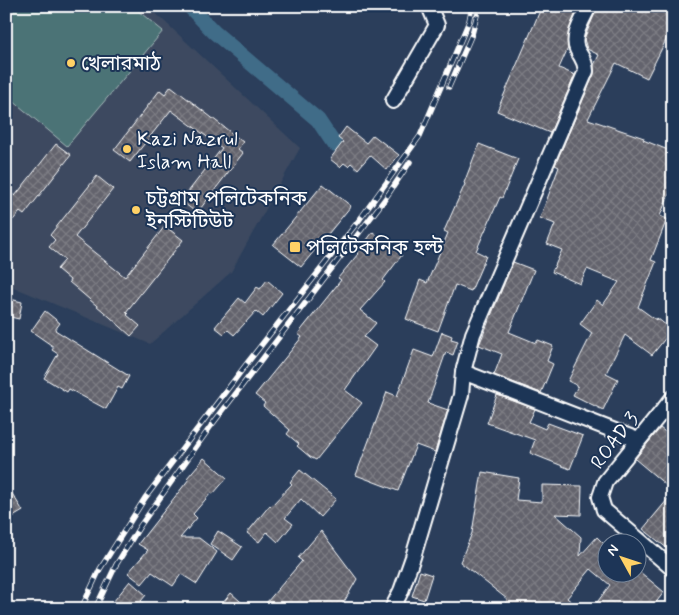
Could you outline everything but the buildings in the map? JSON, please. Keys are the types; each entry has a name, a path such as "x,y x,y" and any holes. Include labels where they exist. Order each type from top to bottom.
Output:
{"street":[{"path":"393,101 437,25 428,6"},
{"path":"392,609 401,591 413,556 461,395 463,372 473,334 586,71 586,62 576,47 576,38 590,6"},
{"path":"463,372 638,440"},
{"name":"ROAD 3","path":"673,398 606,482 600,498 604,510 673,569"}],"shaded area":[{"name":"চট্টগ্রাম পলিটেকনিক ইনস্টিটিউট","path":"6,6 148,6 300,148 231,272 150,344 6,284"}],"green space":[{"name":"খেলারমাঠ","path":"6,6 132,6 163,31 67,146 6,95"}],"waterway":[{"path":"189,6 214,32 318,120 334,144"}],"railway":[{"path":"81,609 100,569 145,498 360,219 420,136 469,21 472,6"},
{"path":"449,87 472,34 477,15"},
{"path":"95,609 116,565 140,526 211,426 385,199 410,162"}],"place":[{"name":"খেলারমাঠ","path":"71,63"},
{"name":"Kazi Nazrul Islam Hall","path":"127,149"},
{"name":"চট্টগ্রাম পলিটেকনিক ইনস্টিটিউট","path":"136,210"},
{"name":"পলিটেকনিক হল্ট","path":"295,247"}]}
